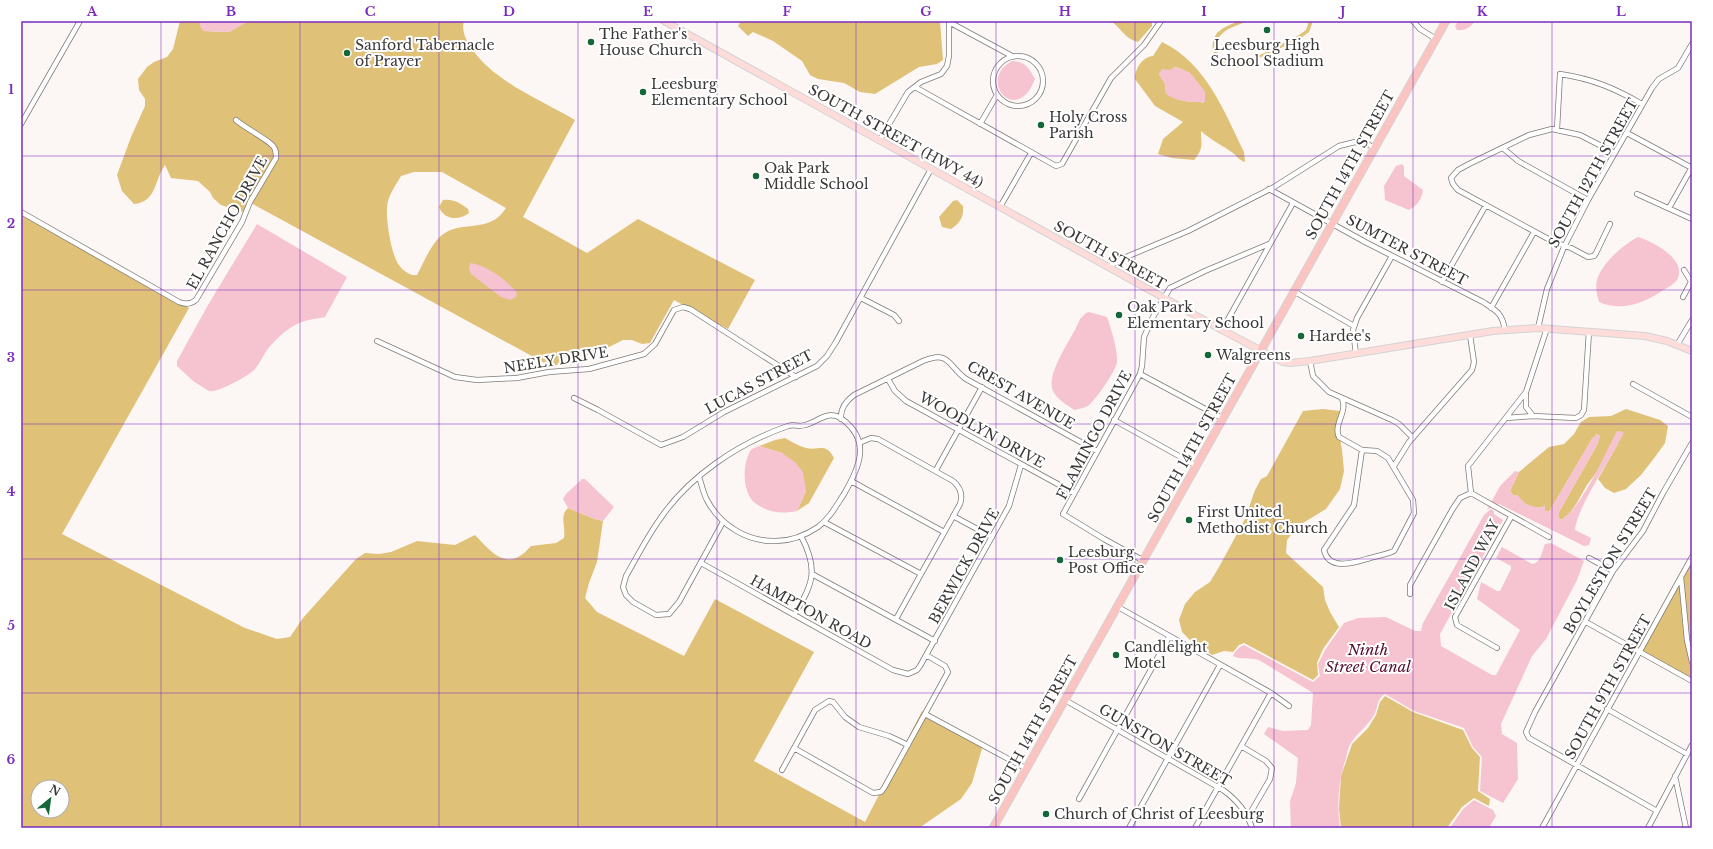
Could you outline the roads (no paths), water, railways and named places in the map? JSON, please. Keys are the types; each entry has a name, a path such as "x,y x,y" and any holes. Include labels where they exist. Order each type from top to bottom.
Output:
{"highway":[{"name":"SOUTH 14TH STREET","path":"994,827 1446,21"}],"main road":[{"name":"SOUTH STREET (HWY 44)","path":"664,21 990,202"},
{"name":"SOUTH STREET","path":"990,202 1261,352 1284,362 1310,362 1470,335 1505,330 1538,328 1645,336 1692,351"}],"street":[{"path":"21,124 80,21"},
{"path":"915,87 1031,153 1059,166 1062,164 1111,78 1144,45 1161,21"},
{"path":"1413,21 1420,29 1436,39"},
{"path":"879,141 904,97 921,82 941,74 947,66 949,56 949,22 1012,56 1026,56 1037,64 1043,77 1042,87 1035,99 1022,106 1008,104 997,95 993,83 995,73 1001,63 1012,56"},
{"name":"SOUTH 12TH STREET","path":"1538,328 1547,289 1564,247 1588,200 1642,104 1656,83 1678,68 1692,44"},
{"path":"1557,129 1560,74 1596,81 1610,86 1642,104"},
{"path":"980,124 997,95"},
{"name":"EL RANCHO DRIVE","path":"21,212 179,302 185,304 192,303 196,300 242,222 250,202 276,158 275,150 272,144 246,129 236,120"},
{"path":"1610,224 1594,256 1588,257 1534,232 1458,190 1452,181 1454,173 1469,164 1504,149 1535,133 1557,129 1590,139 1615,153"},
{"path":"1627,133 1692,168 1670,208"},
{"path":"1108,267 1126,257 1188,231 1269,189 1342,145 1362,143 1375,148"},
{"path":"1504,149 1518,161 1588,200"},
{"path":"1000,207 1031,153"},
{"name":"LUCAS STREET","path":"574,398 661,445 683,437 724,412 817,366 827,356 861,298 931,169"},
{"name":"SUMTER STREET","path":"1269,189 1333,223 1367,244 1479,299 1502,316 1505,330"},
{"path":"1637,194 1692,219"},
{"path":"1222,330 1269,244 1294,203"},
{"path":"1442,282 1486,205"},
{"path":"1491,308 1534,232"},
{"name":"FLAMINGO DRIVE","path":"1144,560 1104,539 1063,514 1140,374 1144,337 1168,291 1174,286 1205,271 1269,244"},
{"path":"1356,354 1353,337 1354,326 1392,256"},
{"path":"1683,297 1692,282 1684,270"},
{"path":"1295,292 1354,326"},
{"path":"861,298 894,315 900,321"},
{"name":"NEELY DRIVE","path":"377,342 407,354 455,377 477,380 517,378 549,372 589,369 644,354 655,344 674,310 683,307 690,309 796,377"},
{"path":"1677,345 1692,320"},
{"path":"1534,416 1529,412 1525,403 1526,392 1546,328"},
{"path":"1506,418 1534,416 1576,418 1583,413 1589,331"},
{"path":"1394,466 1413,438 1472,370 1474,362 1470,335"},
{"name":"CREST AVENUE","path":"841,419 841,413 849,398 923,361 941,357 951,362 959,374 1097,451"},
{"path":"1310,362 1315,379 1329,392 1392,420 1399,424 1413,438"},
{"path":"1140,374 1224,419"},
{"name":"WOODLYN DRIVE","path":"888,379 895,391 906,401 1074,493"},
{"path":"1633,384 1692,417"},
{"path":"936,470 982,387"},
{"path":"1471,494 1467,468 1469,464 1526,392"},
{"path":"1342,399 1344,405 1338,426 1338,435 1343,440 1362,450 1377,451 1388,458 1413,500 1415,510 1396,550 1354,562 1337,563 1326,556 1324,550 1354,505 1362,450"},
{"path":"699,477 708,502 724,522 742,534 761,540 781,541 801,536 824,522 834,510 851,481 860,459 859,443 854,432 836,416 827,416 805,425 788,426 740,448 719,461 699,477 678,497 655,526 626,576 623,587 625,593 633,602 656,615 669,614 675,608 724,522"},
{"path":"1114,420 1197,466"},
{"path":"859,443 871,438 878,439 936,470 956,483 960,490 961,500 896,619"},
{"name":"BOYLESTON STREET","path":"1576,766 1529,738 1526,734 1527,729 1613,571 1643,531 1662,493 1692,443"},
{"name":"BERWICK DRIVE","path":"913,672 920,666 1009,506 1021,464"},
{"path":"851,481 944,532"},
{"path":"1471,494 1549,537"},
{"path":"1410,594 1410,585 1452,510 1460,498 1471,494"},
{"path":"953,516 992,537"},
{"name":"ISLAND WAY","path":"1497,648 1457,625 1454,617 1511,517"},
{"path":"824,522 921,574"},
{"path":"794,615 806,594 812,574 808,553 801,536"},
{"name":"SOUTH 9TH STREET","path":"1542,828 1692,557"},
{"path":"1589,558 1613,571"},
{"name":"HAMPTON ROAD","path":"701,563 898,672 908,674 913,672"},
{"path":"812,574 934,641"},
{"path":"1681,577 1686,640 1692,662"},
{"path":"1118,607 1271,693 1289,706"},
{"path":"1586,622 1692,681"},
{"path":"1079,799 1169,637"},
{"path":"794,748 873,793 879,793 884,788 948,672 945,666 926,655"},
{"path":"1129,828 1220,665"},
{"path":"1195,828 1271,693"},
{"name":"GUNSTON STREET","path":"1065,700 1218,787 1234,799 1248,817 1252,828"},
{"path":"782,770 815,710 829,702 833,702 845,716 859,727 889,736 908,745"},
{"path":"1608,709 1687,754"},
{"path":"926,714 1027,769"},
{"path":"1648,828 1692,745"},
{"path":"1240,746 1266,761 1272,768 1270,779 1248,817"},
{"path":"1576,766 1657,810"},
{"path":"1675,776 1686,828"}],"water":[{"path":"199,21 248,21 229,32 204,31 201,28"},
{"path":"1458,21 1475,21 1468,28 1457,30 1455,26"},
{"path":"1012,61 1024,64 1035,79 1027,93 1019,99 1010,99 1003,95 999,88 998,79 1002,69"},
{"path":"1175,67 1189,72 1192,75 1205,92 1205,102 1182,101 1169,96 1166,93 1165,84 1159,74 1162,69 1171,70"},
{"path":"1402,164 1404,167 1404,176 1423,190 1419,202 1409,210 1385,200 1384,186 1396,166"},
{"path":"257,224 347,277 325,317 298,323 291,327 273,343 252,372 225,387 209,391 193,381 177,366 177,361 208,305"},
{"path":"1638,237 1660,247 1673,258 1678,265 1679,272 1677,280 1657,294 1641,302 1625,306 1616,306 1599,302 1596,291 1596,283 1599,274 1608,261 1620,249"},
{"path":"470,263 490,270 502,278 517,293 516,297 510,300 501,297 471,274 469,268"},
{"path":"1089,312 1107,317 1115,346 1117,362 1110,378 1092,402 1086,407 1074,410 1062,402 1053,391 1053,375 1056,365 1080,319"},
{"path":"1617,431 1624,433 1587,498 1577,521 1575,530 1591,538 1589,545 1584,546 1499,504 1494,508 1491,507 1487,510 1500,486 1515,471 1519,472 1510,491 1514,496 1517,495 1527,505 1540,508 1545,505 1545,510 1549,512 1592,439 1597,434 1600,436 1597,445 1559,512 1558,517 1561,520 1569,514 1585,492 1600,466"},
{"path":"759,446 782,453 795,462 803,472 806,491 797,511 770,511 755,503 751,498 745,478 746,462 751,450"},
{"path":"582,479 585,479 614,507 603,521 568,508 563,499 566,494"},
{"name":"Ninth Street Canal","path":"1491,509 1494,511 1494,514 1503,520 1440,634 1441,646 1492,675 1496,675 1520,630 1477,599 1481,582 1497,591 1500,591 1511,569 1511,566 1496,558 1502,547 1532,564 1539,559 1545,544 1551,543 1584,561 1577,580 1546,639 1532,656 1501,724 1502,734 1517,743 1518,779 1503,803 1480,791 1482,757 1473,747 1464,728 1414,711 1385,694 1380,698 1372,719 1353,739 1348,748 1341,775 1339,793 1340,828 1291,828 1290,801 1296,783 1298,758 1264,734 1268,727 1283,731 1308,730 1311,725 1313,693 1259,660 1233,656 1235,652 1244,645 1313,682 1320,676 1318,664 1325,650 1344,623 1358,618 1386,617 1415,631 1421,631 1423,623 1484,515"},
{"path":"1474,800 1493,810 1496,816 1489,828 1450,828 1463,809"}],"place":[{"name":"Leesburg High School Stadium","path":"1267,30"},
{"name":"The Father's House Church","path":"591,42"},
{"name":"Sanford Tabernacle of Prayer","path":"347,53"},
{"name":"Leesburg Elementary School","path":"643,92"},
{"name":"Holy Cross Parish","path":"1041,125"},
{"name":"Oak Park Middle School","path":"756,176"},
{"name":"Oak Park Elementary School","path":"1119,315"},
{"name":"Hardee's","path":"1301,336"},
{"name":"Walgreens","path":"1208,355"},
{"name":"First United Methodist Church","path":"1189,520"},
{"name":"Leesburg Post Office","path":"1060,560"},
{"name":"Candlelight Motel","path":"1116,655"},
{"name":"Church of Christ of Leesburg","path":"1046,814"}]}
